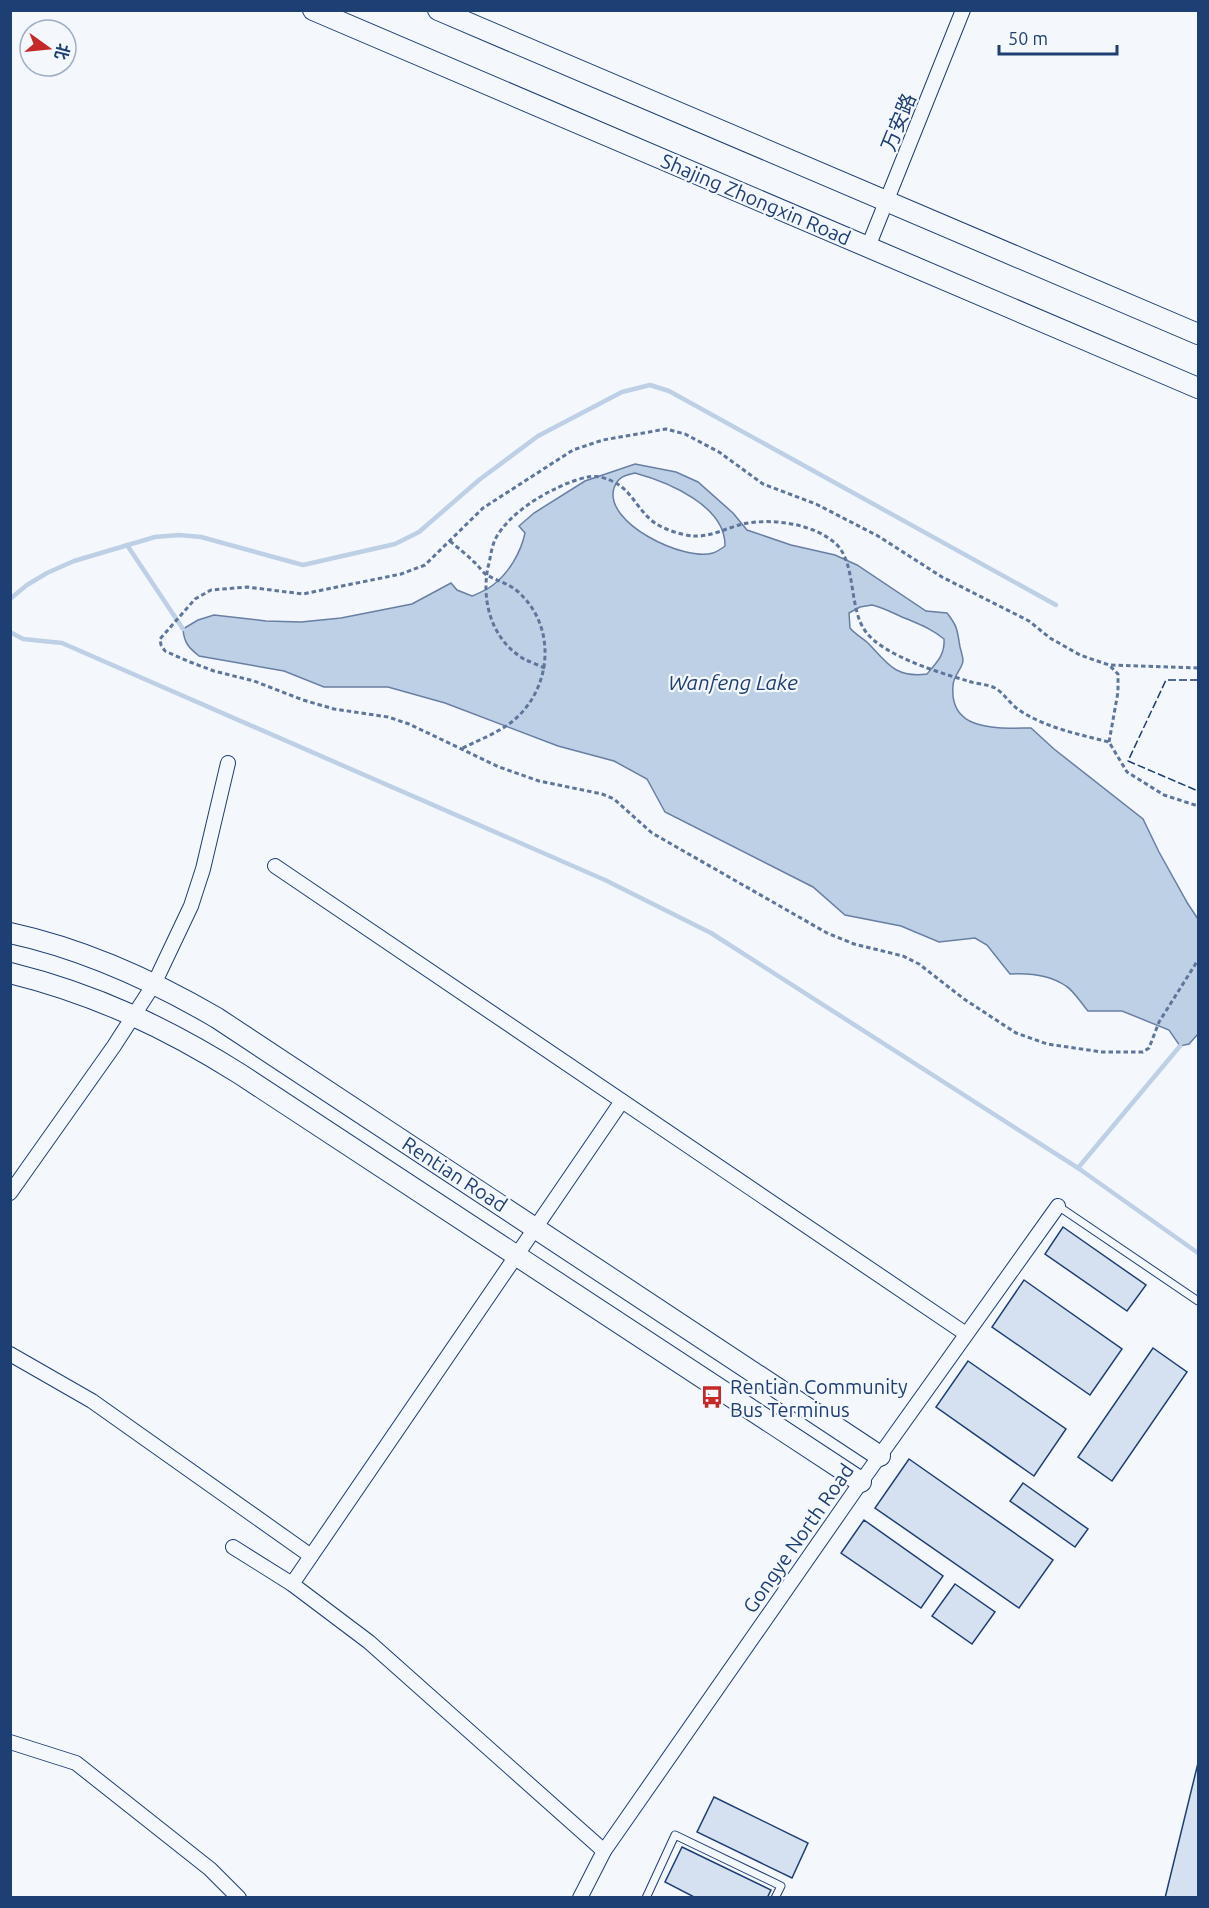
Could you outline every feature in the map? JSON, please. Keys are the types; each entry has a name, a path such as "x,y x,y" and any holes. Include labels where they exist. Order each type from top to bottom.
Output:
{"street":[{"name":"Shajing Zhongxin Road","path":"313,10 1198,388"},
{"path":"438,10 1198,334"},
{"name":"万安路","path":"868,247 963,10"},
{"path":"10,1193 135,1015 154,984 191,906 203,869 228,763"},
{"path":"275,866 966,1334"},
{"name":"Rentian Road","path":"10,933 64,947 125,970 244,1035 880,1456"},
{"name":"Rentian Road","path":"10,973 78,993 135,1015 193,1045 861,1482"},
{"path":"292,1584 622,1101"},
{"name":"Gongye North Road","path":"580,1898 604,1851 861,1482 1058,1206"},
{"path":"10,1354 92,1401 311,1556"},
{"path":"233,1547 292,1584 369,1642 604,1851"},
{"path":"10,1742 76,1763 210,1869 239,1898"}],"lane":[{"path":"1058,1206 1198,1301"},
{"path":"646,1898 675,1835 781,1886 775,1898"}],"path":[{"path":"1198,668 1109,665 1080,655 1050,638 1029,621 942,577 878,536 837,514 763,484 719,452 685,434 666,429 603,440 573,450 483,508 425,565 401,574 303,594 247,587 211,590 195,599 160,639 165,651 214,671 254,681 334,709 388,717 409,724 499,767 539,781 602,794 614,799 652,832 827,933 854,944 903,956 919,964 964,999 1016,1033 1047,1044 1102,1052 1143,1052 1149,1048 1159,1022 1198,960"},
{"path":"545,668 523,658 502,639 489,614 485,586 493,543 498,533 515,516 542,495 570,482 598,476 624,488 653,522 668,530 694,536 714,534 742,524 758,522 802,527 820,534 837,544 846,562 857,614 865,632 875,642 915,664 995,689 1017,709 1038,721 1109,742"},
{"path":"450,541 487,575 516,590 531,606 541,625 546,646 545,668 538,689 527,708 513,722 460,749"},
{"path":"1109,665 1118,674 1118,692 1109,742 1127,772 1164,795 1198,806"}],"water":[{"name":"Wanfeng Lake","path":"635,464 676,472 698,482 733,513 747,530 791,545 835,555 857,565 926,611 947,613 957,629 963,659 953,686 954,701 959,712 968,720 979,725 1031,728 1143,819 1159,852 1198,919 1198,1034 1189,1044 1180,1046 1169,1030 1122,1011 1088,1011 1069,988 1053,979 1031,974 1010,974 987,945 975,938 939,942 901,926 845,915 813,887 665,812 647,779 614,761 558,746 445,703 388,687 324,687 284,671 199,656 186,642 183,629 198,620 214,615 266,621 301,622 341,618 412,604 451,583 457,590 472,596 491,587 509,568 517,555 525,533 519,526 534,513 585,481","holes":["635,473 678,490 706,508 716,519 723,532 725,546 713,553 684,552 666,546 633,526 621,514 614,501 614,488 622,477","872,605 922,625 944,639 942,654 927,674 907,674 893,668 850,628 849,613 860,607"]}],"building":[{"path":"1063,1227 1146,1285 1127,1311 1045,1254"},
{"path":"1024,1280 1122,1349 1090,1395 992,1327"},
{"path":"1153,1348 1187,1372 1112,1481 1078,1457"},
{"path":"968,1361 1066,1429 1034,1476 936,1407"},
{"path":"909,1459 1053,1560 1019,1608 875,1508"},
{"path":"1023,1483 1088,1529 1075,1547 1010,1501"},
{"path":"864,1520 943,1576 921,1608 841,1553"},
{"path":"955,1584 995,1612 972,1644 932,1616"},
{"path":"1198,1763 1198,1898 1165,1898"},
{"path":"714,1797 808,1843 792,1878 697,1832"},
{"path":"682,1847 771,1890 767,1898 696,1898 665,1882"}],"waterway":[{"path":"10,599 47,573 74,561 155,537 179,535 201,537 303,565 395,544 419,532 479,480 538,436 622,392 650,385 669,391 1056,605"},
{"path":"127,545 183,629"},
{"path":"10,632 23,639 62,643 605,880 711,933 1078,1168 1198,1253"},
{"path":"1078,1168 1180,1046"}],"fence":[{"path":"1198,680 1166,680 1128,761 1198,791"}],"place":[{"name":"Rentian Community Bus Terminus","path":"712,1397"}]}
